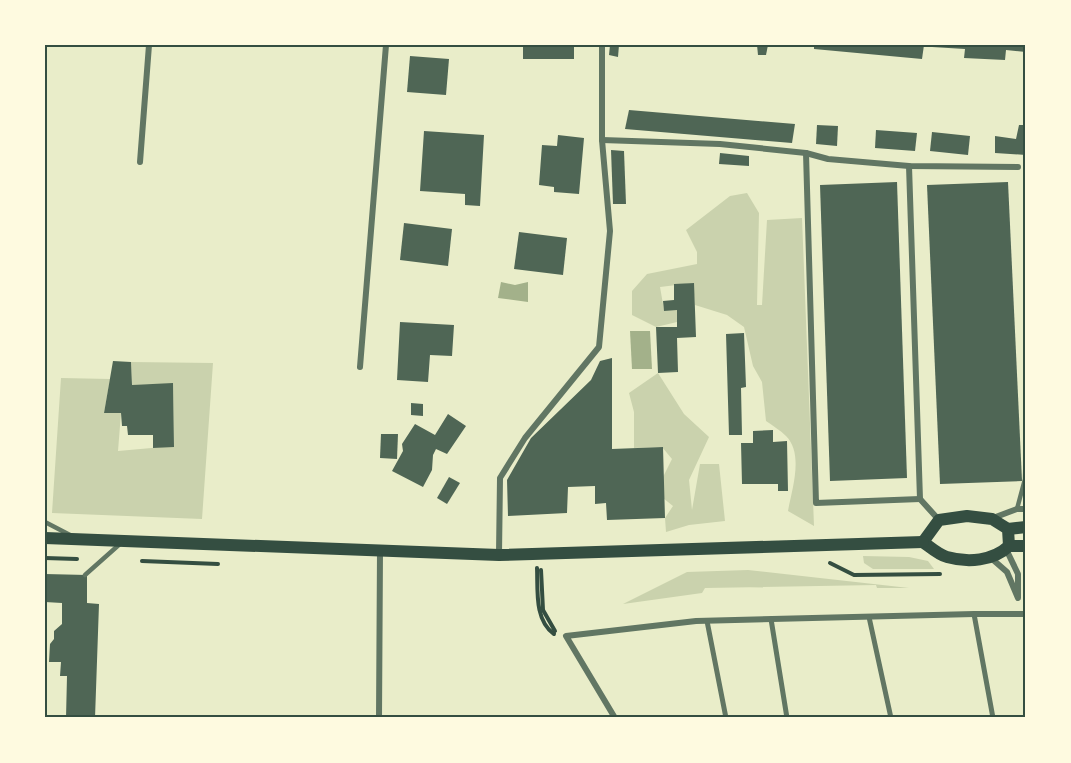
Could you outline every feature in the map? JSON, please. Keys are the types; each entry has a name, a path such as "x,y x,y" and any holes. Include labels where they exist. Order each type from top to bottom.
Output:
{"main road":[{"path":"923,542 939,520 967,516 992,519 1008,529 1026,526"},
{"path":"1007,547 1008,529"},
{"path":"46,539 499,555 923,542 945,557 991,558 1007,547 1026,546"}],"street":[{"path":"140,162 149,45"},
{"path":"360,367 386,45"},
{"path":"499,555 500,478 525,438 599,347 610,231 602,140 602,45"},
{"path":"602,140 720,144 806,153 828,159 909,166 1018,167"},
{"path":"806,153 816,503 920,499"},
{"path":"909,166 920,499 939,520"},
{"path":"992,519 1017,508 1026,508"},
{"path":"1007,547 1018,574 1017,614"},
{"path":"379,718 380,550"},
{"path":"991,558 1007,572 1018,598"},
{"path":"974,614 993,718"},
{"path":"615,718 566,636 707,621 1026,614"},
{"path":"869,617 891,718"},
{"path":"771,619 787,718"},
{"path":"707,621 726,718"}],"lane":[{"path":"1017,508 1025,479 1026,440"},
{"path":"45,522 78,539"},
{"path":"85,575 124,541"}],"path":[{"path":"538,554 543,610 553,630 566,636"},
{"path":"820,558 854,575 951,574"},
{"path":"526,572 553,571"}],"shaded area":[{"path":"747,193 759,213 757,305 762,305 767,220 802,218 814,526 788,511 794,482 796,462 794,452 786,436 766,421 762,382 753,366 744,327 727,315 695,305 693,283 660,287 664,310 677,310 677,322 656,327 632,315 632,291 647,274 697,264 697,252 686,230 730,196"},
{"path":"501,282 515,285 528,282 528,302 498,298"},
{"path":"630,331 650,331 652,369 632,369"},
{"path":"131,362 213,363 202,519 52,513 61,378 110,379 104,413 121,413 118,451 174,446 173,384 132,385"},
{"path":"658,373 684,414 709,437 689,480 692,510 700,464 719,464 725,521 689,525 666,532 665,518 673,506 663,498 663,477 672,459 662,447 634,448 634,412 629,393"},
{"path":"863,556 909,557 928,561 934,569 873,569 864,563"},
{"path":"748,570 909,588 877,588 876,585 705,588 702,593 623,604 687,572"}],"building":[{"path":"523,45 574,45 574,59 523,59"},
{"path":"610,45 619,45 618,57 609,55"},
{"path":"757,45 768,45 766,55 758,55"},
{"path":"814,45 924,45 922,59 814,49"},
{"path":"932,45 1026,45 1026,52 1006,50 1005,60 964,58 965,49 932,47"},
{"path":"410,56 449,59 446,95 407,92"},
{"path":"629,110 795,124 792,143 625,129"},
{"path":"817,125 838,126 837,146 816,144"},
{"path":"1019,125 1026,125 1026,155 995,153 995,136 1016,139"},
{"path":"876,130 917,133 915,151 875,148"},
{"path":"424,131 484,135 480,206 465,205 465,194 420,191"},
{"path":"932,132 970,136 968,155 930,151"},
{"path":"558,135 584,138 579,194 554,192 554,187 539,185 542,145 557,146"},
{"path":"611,150 624,151 626,204 613,204"},
{"path":"720,153 749,156 749,166 719,164"},
{"path":"897,182 907,478 830,481 820,185"},
{"path":"1008,182 1022,481 940,484 927,185"},
{"path":"404,223 452,229 448,266 400,260"},
{"path":"519,232 567,238 563,275 514,269"},
{"path":"694,283 696,337 677,338 678,372 658,373 656,327 677,327 677,310 664,311 663,301 674,300 674,284"},
{"path":"400,322 454,325 452,356 430,355 428,382 397,380"},
{"path":"744,333 746,387 741,388 742,435 729,435 726,334"},
{"path":"612,358 612,449 663,447 665,518 607,520 606,503 595,504 595,486 568,487 567,513 508,516 507,480 531,438 591,380 600,361"},
{"path":"113,361 131,362 132,385 173,383 174,447 153,448 153,435 128,435 127,426 122,426 121,413 104,413"},
{"path":"411,403 423,404 423,416 411,415"},
{"path":"448,414 466,426 447,454 436,449 433,455 432,470 423,487 392,471 403,451 402,444 415,424 435,435"},
{"path":"773,430 773,442 787,441 788,491 778,491 778,484 742,484 741,443 753,443 753,431"},
{"path":"381,434 398,434 397,459 380,458"},
{"path":"449,477 460,483 447,504 437,498"},
{"path":"45,574 87,575 87,603 99,604 95,718 66,718 67,676 60,676 61,662 49,662 50,644 54,639 54,631 62,624 62,603 45,602"}]}
